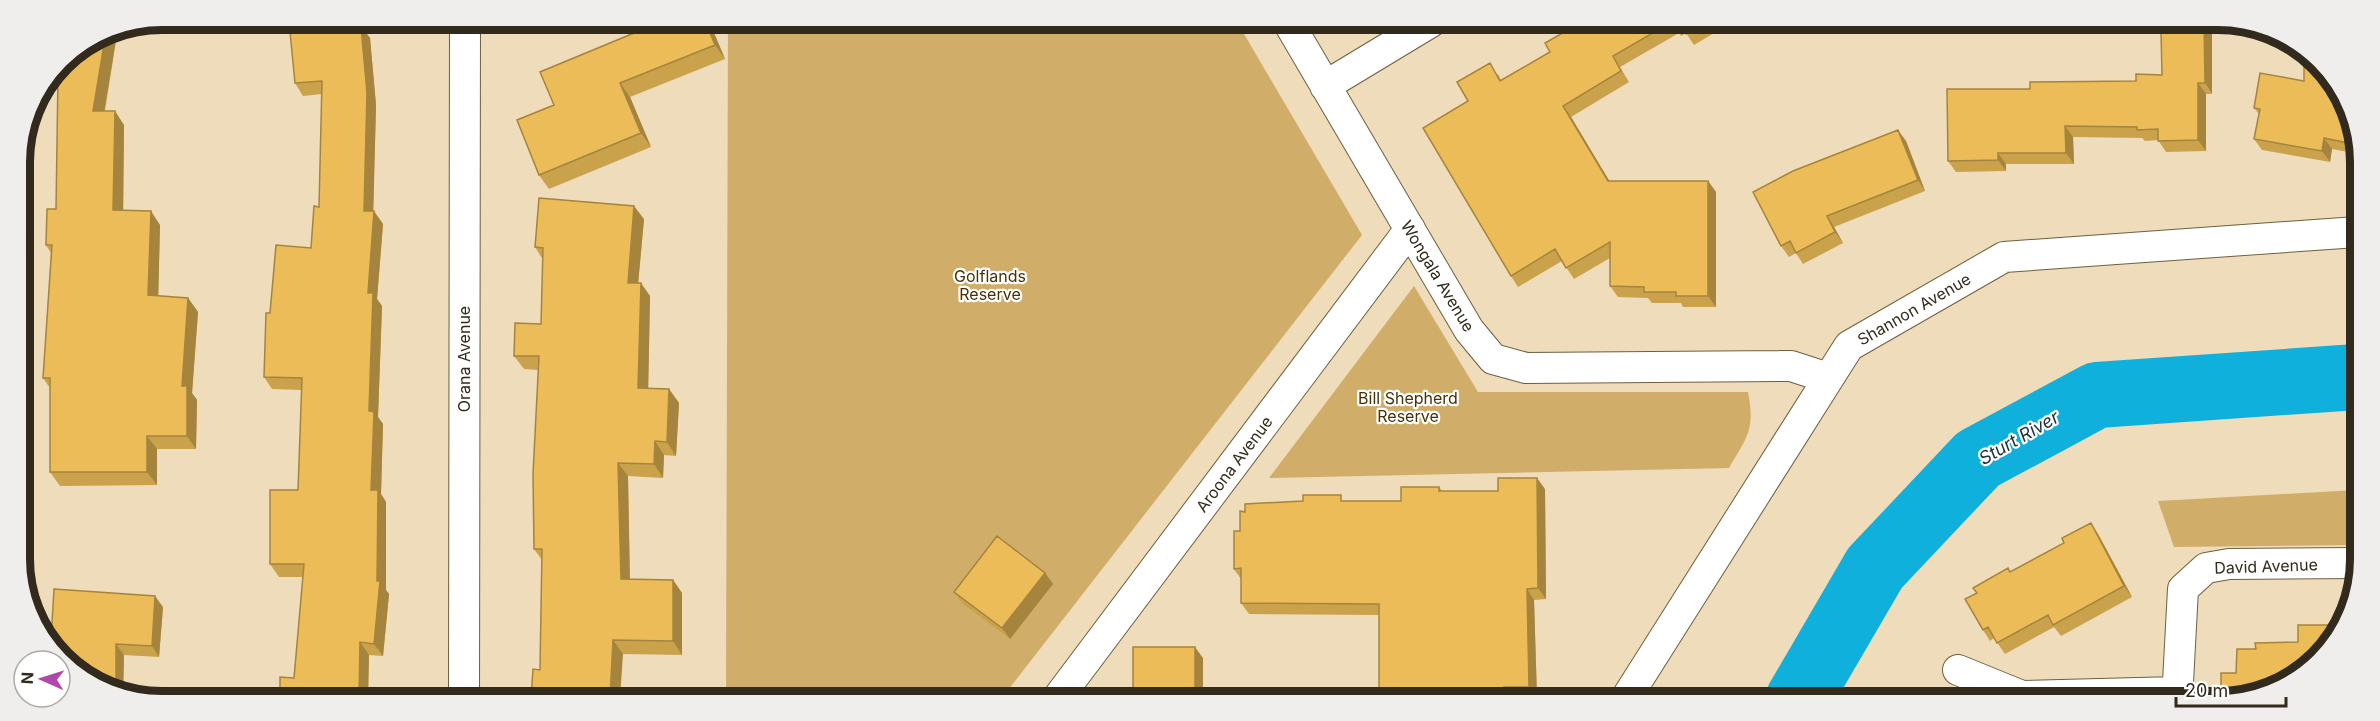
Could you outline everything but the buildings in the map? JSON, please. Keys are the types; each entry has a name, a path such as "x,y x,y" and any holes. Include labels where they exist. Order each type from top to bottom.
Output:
{"street":[{"name":"Orana Avenue","path":"464,691 465,30"},
{"name":"Wongala Avenue","path":"1292,30 1469,330 1493,359 1526,368 1791,366 1828,378"},
{"path":"1324,86 1418,30"},
{"name":"Aroona Avenue","path":"1063,691 1410,229"},
{"name":"Shannon Avenue","path":"1631,691 1849,346 2004,257 2350,232"},
{"name":"David Avenue","path":"2177,691 2183,589 2206,568 2229,564 2350,564"},
{"path":"1958,670 2010,691"}],"green space":[{"name":"Golflands Reserve","path":"728,30 1242,30 1362,235 1007,691 726,691"},
{"name":"Bill Shepherd Reserve","path":"1414,286 1478,392 1748,392 1751,415 1745,440 1729,468 1269,478"},
{"path":"2350,490 2350,545 2174,547 2158,501"}],"waterway":[{"name":"Sturt River","path":"1803,691 1875,568 1978,459 2097,395 2350,377"}]}
